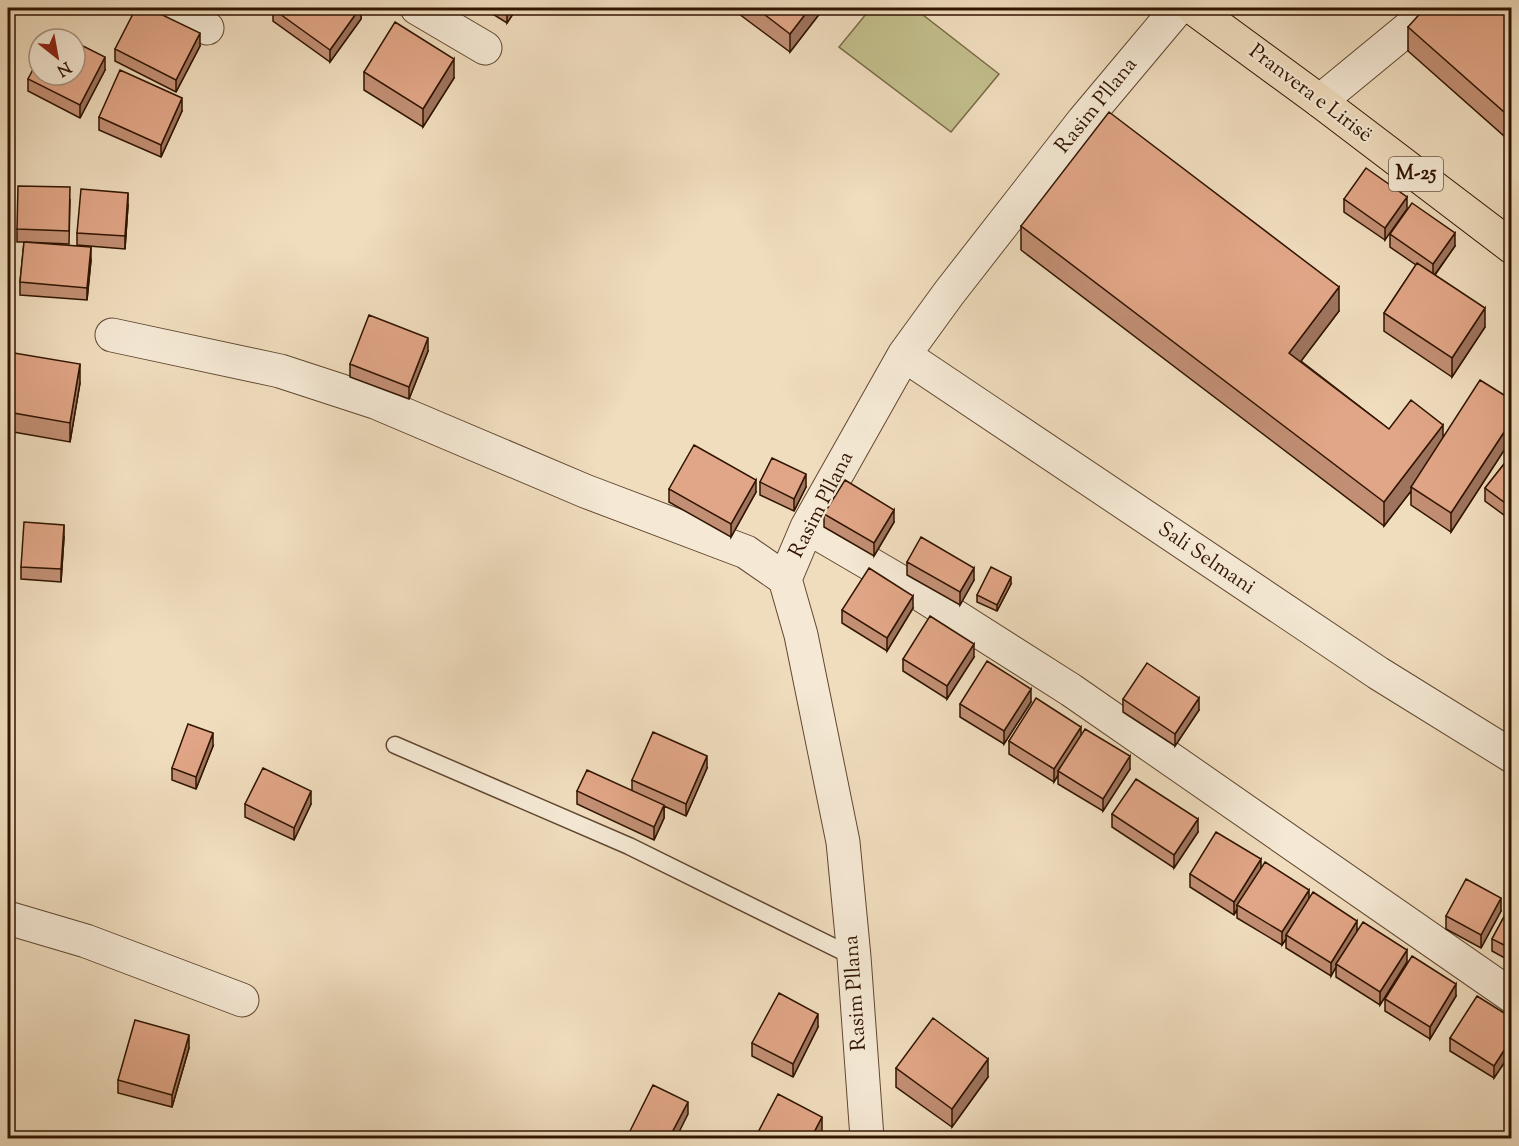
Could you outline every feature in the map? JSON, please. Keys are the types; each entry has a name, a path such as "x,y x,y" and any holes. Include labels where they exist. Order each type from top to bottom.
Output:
{"main road":[{"name":"Pranvera e Lirisë","path":"1193,8 1326,95 1395,134 1512,221"},
{"name":"Pranvera e Lirisë","path":"1218,8 1512,247"}],"street":[{"path":"176,8 207,28"},
{"path":"417,8 485,48"},
{"name":"Rasim Pllana","path":"867,1138 843,842 801,635 786,579 807,527 904,355 1084,120 1178,8"},
{"path":"1326,95 1433,8"},
{"path":"112,335 280,371 375,402 585,491 746,552 786,579"},
{"name":"Sali Selmani","path":"904,355 1378,673 1512,756"},
{"path":"807,527 906,585 1071,690 1512,996"},
{"path":"8,918 87,941 242,1000"}],"lane":[{"path":"395,745 629,846 854,957"}],"shaded area":[{"path":"871,8 914,8 999,74 951,132 839,47"}],"building":[{"path":"136,8 148,8 200,33 176,80 115,49"},
{"path":"274,8 360,8 330,50"},
{"path":"756,8 810,8 790,34"},
{"path":"1425,8 1512,8 1512,119 1408,27"},
{"path":"395,22 454,59 423,109 364,72"},
{"path":"87,48 105,57 80,105 44,87 87,87"},
{"path":"120,70 182,98 161,145 99,117"},
{"path":"1109,112 1339,287 1289,353 1389,429 1411,400 1443,425 1384,502 1021,226"},
{"path":"1366,168 1407,197 1385,228 1344,199"},
{"path":"18,186 70,187 69,231 17,229"},
{"path":"81,189 128,193 125,236 77,233"},
{"path":"1412,203 1455,233 1433,264 1390,234"},
{"path":"24,242 91,247 87,288 20,282"},
{"path":"1417,263 1485,308 1452,358 1384,313"},
{"path":"369,315 428,338 409,387 350,364"},
{"path":"8,352 80,364 70,423 8,412"},
{"path":"1480,380 1512,400 1512,420 1451,513 1411,487"},
{"path":"694,445 756,480 731,524 669,489"},
{"path":"1512,454 1512,508 1485,488"},
{"path":"772,458 806,474 794,499 760,482"},
{"path":"845,480 894,510 874,543 824,514"},
{"path":"24,522 64,525 61,569 21,567"},
{"path":"8,524 12,524 8,559"},
{"path":"921,537 974,568 960,592 907,562"},
{"path":"991,567 1011,577 997,605 977,595"},
{"path":"869,568 913,596 887,638 842,610"},
{"path":"930,616 974,644 947,686 903,659"},
{"path":"987,661 1031,689 1004,731 960,704"},
{"path":"1147,663 1199,698 1175,734 1123,699"},
{"path":"1036,698 1081,727 1054,769 1009,741"},
{"path":"188,724 213,733 196,777 172,768"},
{"path":"1085,729 1130,756 1103,799 1058,771"},
{"path":"653,732 707,756 686,804 632,780"},
{"path":"263,768 311,791 294,828 245,804"},
{"path":"587,770 664,805 654,827 577,791"},
{"path":"1136,779 1198,819 1174,855 1112,814"},
{"path":"1216,832 1261,859 1234,902 1190,874"},
{"path":"1265,862 1309,890 1282,932 1237,905"},
{"path":"1466,879 1501,898 1481,935 1446,916"},
{"path":"1313,892 1357,921 1331,963 1286,935"},
{"path":"1512,902 1512,949 1492,939"},
{"path":"1363,922 1407,950 1380,992 1336,964"},
{"path":"1412,956 1456,984 1430,1027 1385,999"},
{"path":"779,993 818,1014 793,1064 752,1043"},
{"path":"1477,996 1512,1018 1512,1038 1494,1066 1450,1038"},
{"path":"933,1018 988,1059 952,1109 896,1068"},
{"path":"135,1020 189,1035 172,1095 118,1080"},
{"path":"653,1085 688,1102 669,1138 635,1138 628,1135"},
{"path":"778,1094 822,1117 811,1138 755,1138"},
{"path":"8,1132 34,1134 34,1138 8,1138"}]}
